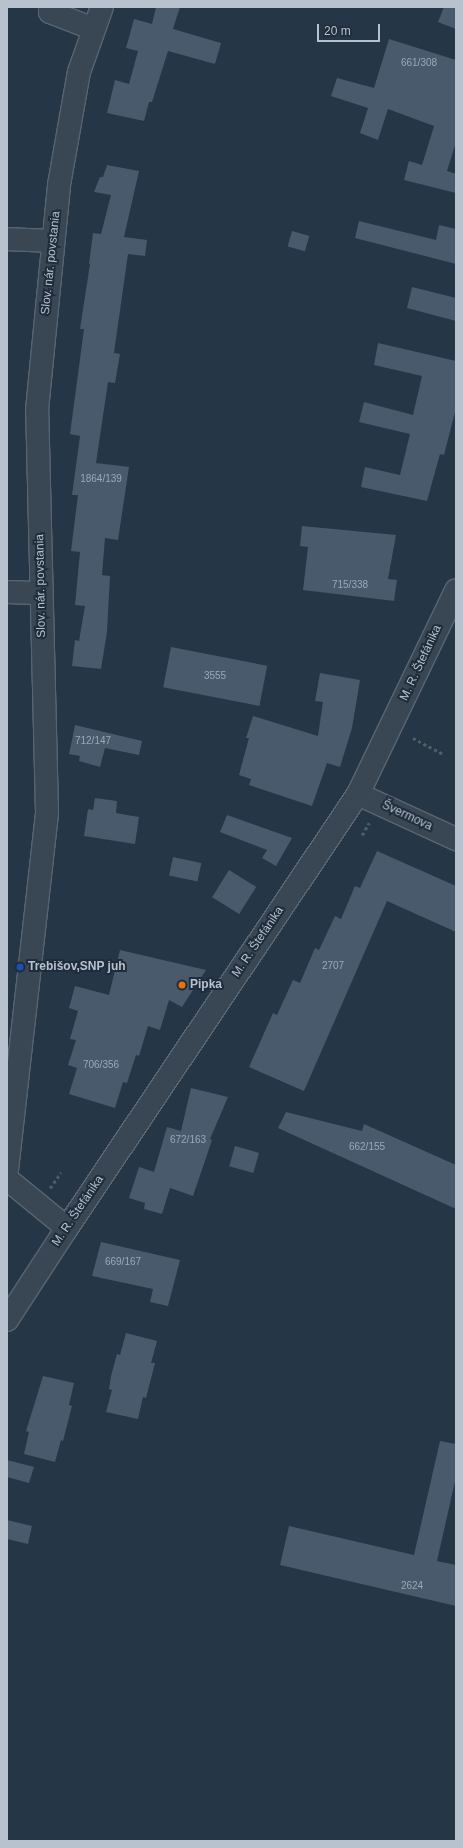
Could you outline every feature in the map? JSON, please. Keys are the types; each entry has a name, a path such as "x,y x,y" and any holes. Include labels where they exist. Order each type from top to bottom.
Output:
{"street":[{"path":"50,7 50,12 94,29"},
{"name":"Slov. nár. povstania","path":"7,1170 47,812 37,410 59,185 79,72 102,7"},
{"path":"7,239 54,241"},
{"name":"M. R. Štefánika","path":"7,1320 358,794 456,590"},
{"path":"7,592 41,593"},
{"name":"Švermova","path":"358,794 456,839"},
{"path":"7,1179 67,1228"}],"path":[{"path":"413,738 443,754"}],"building":[{"path":"156,7 180,7 173,29 221,43 215,64 168,51 152,102 149,102 144,121 107,113 115,80 129,84 138,51 126,48 134,19 152,24"},
{"path":"444,7 456,7 456,29 438,22"},
{"path":"389,39 456,60 456,142 447,171 456,174 456,193 404,180 409,161 422,165 434,126 388,109 378,140 360,133 368,108 331,96 337,78 374,88"},
{"path":"107,165 139,171 124,237 147,240 145,256 128,254 114,353 120,354 115,383 108,382 96,463 129,467 118,540 105,538 102,575 110,576 107,632 101,669 72,666 75,640 79,641 85,606 75,605 80,552 71,551 78,495 72,495 80,436 70,434 84,329 80,329 93,233 101,234 111,195 94,192 100,177 103,177"},
{"path":"359,221 436,240 439,225 456,229 456,264 355,238"},
{"path":"292,231 309,236 305,251 288,246"},
{"path":"412,287 456,298 456,321 407,308"},
{"path":"378,343 456,361 456,408 444,455 440,454 427,501 361,487 365,467 400,475 410,434 359,422 364,402 413,415 422,376 374,365"},
{"path":"302,526 396,535 388,579 397,580 394,601 303,590 308,547 300,546"},
{"path":"171,647 267,666 259,706 163,687"},
{"path":"320,673 360,680 352,728 340,767 327,763 312,806 249,785 251,779 239,775 249,738 246,738 253,716 318,736 323,702 315,701"},
{"path":"75,725 142,741 139,755 105,748 100,767 79,761 80,756 69,754"},
{"path":"95,798 117,801 116,813 139,817 135,844 84,836 88,809 93,810"},
{"path":"227,815 292,838 276,866 262,858 267,850 220,832"},
{"path":"377,851 456,886 456,932 387,901 304,1091 249,1067 273,1013 277,1015 293,980 300,983 315,948 319,950 335,916 341,919 355,886 360,888"},
{"path":"173,857 201,863 197,882 169,876"},
{"path":"229,870 256,887 239,914 212,897"},
{"path":"120,950 206,970 182,1007 169,1000 160,1030 148,1026 139,1056 136,1055 127,1083 123,1082 115,1108 69,1094 77,1068 68,1065 76,1040 70,1039 78,1011 69,1008 75,986 109,995"},
{"path":"191,1088 228,1097 210,1139 212,1140 193,1196 170,1188 162,1214 144,1209 145,1203 129,1198 139,1167 154,1172 167,1127 181,1131"},
{"path":"286,1112 362,1131 364,1124 456,1165 456,1209 278,1128"},
{"path":"235,1146 259,1153 253,1173 229,1166"},
{"path":"101,1242 180,1260 168,1306 150,1302 153,1289 92,1276"},
{"path":"126,1333 157,1341 151,1363 155,1363 146,1398 143,1397 138,1419 106,1412 112,1390 109,1389 111,1376 117,1354 120,1355"},
{"path":"43,1376 74,1383 69,1405 72,1406 63,1441 61,1440 55,1462 24,1454 29,1432 26,1431"},
{"path":"440,1441 456,1444 456,1477 437,1561 456,1565 456,1606 280,1565 289,1526 414,1555"},
{"path":"7,1460 34,1467 29,1483 7,1477"},
{"path":"7,1520 32,1526 28,1544 7,1539"}],"place":[{"name":"Trebišov,SNP juh","path":"20,967"},
{"name":"Pipka","path":"182,985"}]}
